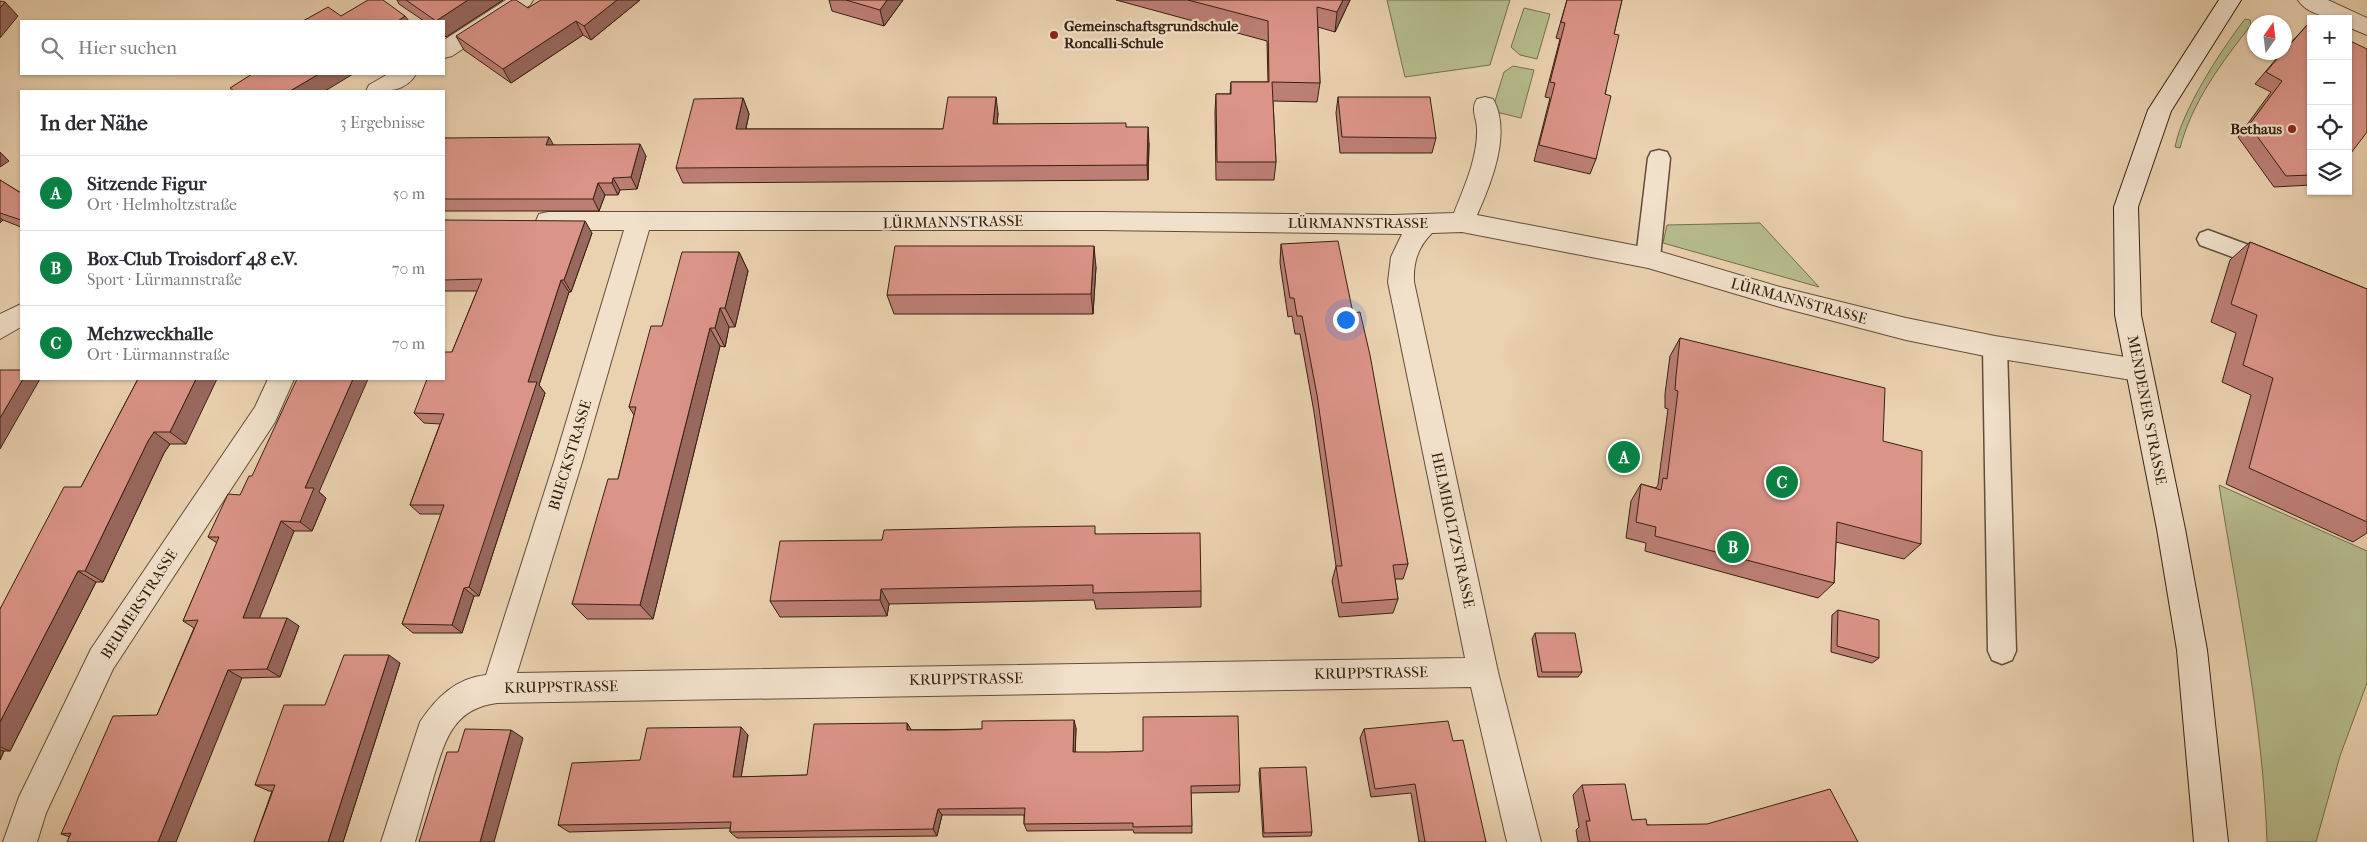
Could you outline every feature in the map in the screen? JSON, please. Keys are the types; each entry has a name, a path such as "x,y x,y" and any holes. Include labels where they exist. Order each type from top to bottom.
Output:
{"street":[{"path":"445,49 522,0"},
{"name":"MENDENER STRASSE","path":"2211,842 2192,650 2171,529 2128,315 2126,207 2160,110 2230,0"},
{"path":"2309,0 2367,27"},
{"path":"379,90 403,75"},
{"path":"1462,222 1470,205 1490,130 1484,113 1485,105"},
{"name":"LÜRMANNSTRASSE","path":"522,221 1042,221 1425,224 1462,222 1648,258 1833,311 1906,329 1995,347 2138,370"},
{"name":"BUECKSTRASSE","path":"497,688 569,459 639,222"},
{"name":"HELMHOLTZSTRASSE","path":"1425,224 1406,247 1400,269 1401,282 1483,672 1524,842"},
{"path":"0,328 20,315"},
{"name":"BEUMERSTRASSE","path":"20,842 31,808 102,659 265,414 281,380"},
{"name":"KRUPPSTRASSE","path":"398,842 431,733 442,716 454,704 474,691 497,688 1483,672"}],"lane":[{"path":"1648,258 1658,158"},
{"path":"2208,239 2292,270"},
{"path":"1995,347 2002,651"}],"green space":[{"path":"1387,0 1510,0 1490,65 1405,77"},
{"path":"1524,8 1550,14 1537,59 1520,55 1511,47"},
{"path":"2245,19 2247,19 2247,30 2209,83 2192,115 2180,148 2175,147 2179,132 2194,98 2225,47"},
{"path":"1513,66 1534,70 1521,118 1492,111 1504,72"},
{"path":"1760,223 1819,287 1663,243 1667,225"},
{"path":"2219,485 2367,551 2367,683 2340,756 2316,842 2267,842 2265,797 2255,707"}],"building":[{"path":"368,0 383,0 405,16 399,20 305,20 328,7 341,16"},
{"path":"406,0 468,0 438,20 435,20"},
{"path":"512,0 516,0 528,8 541,0 617,0 584,26 576,21 503,69 456,36"},
{"path":"846,0 887,0 880,10"},
{"path":"1188,0 1343,0 1337,12 1317,7 1320,83 1272,82 1276,162 1217,162 1216,94 1231,94 1231,82 1269,82 1268,21"},
{"path":"1567,0 1622,0 1614,34 1619,35 1605,94 1611,96 1596,159 1539,145 1555,83 1550,82 1565,23 1561,22"},
{"path":"0,1 5,2 0,8"},
{"path":"2307,25 2307,175 2286,176 2249,125 2282,81 2266,72 2276,60 2292,60 2292,42"},
{"path":"2352,42 2367,49 2367,132 2352,152"},
{"path":"250,75 317,75 292,90 233,90 230,88"},
{"path":"948,97 996,97 993,124 1126,123 1126,127 1148,127 1147,165 676,168 694,99 743,98 736,129 943,129"},
{"path":"1338,97 1430,97 1436,138 1342,137"},
{"path":"549,137 546,145 640,144 631,177 613,178 612,183 598,183 593,199 445,199 445,138"},
{"path":"0,180 20,192 20,220 0,213"},
{"path":"445,220 585,221 564,280 561,280 528,382 537,382 469,587 464,588 452,625 402,624 444,505 410,505 444,414 414,413 427,380 445,380 445,352 452,352 482,279 445,280"},
{"path":"1338,241 1353,313 1360,312 1370,355 1408,564 1393,565 1398,599 1342,603 1336,566 1342,566 1317,395 1302,316 1297,316 1294,298 1290,298 1281,244"},
{"path":"2250,242 2367,289 2367,522 2249,468 2273,378 2243,365 2257,315 2231,304"},
{"path":"895,246 1094,246 1091,294 887,295"},
{"path":"682,252 739,252 725,308 720,308 715,328 710,328 640,605 572,604 608,479 618,479 636,407 629,407 651,326 662,326"},
{"path":"1680,338 1885,388 1883,441 1922,451 1921,544 1837,522 1834,583 1655,536 1656,527 1636,522 1641,484 1661,490 1663,478 1667,479 1678,391 1675,390"},
{"path":"0,370 20,370 20,380 22,380 0,418"},
{"path":"137,380 196,380 170,432 154,432 148,441 85,571 78,571 0,722 0,609 64,487 81,487"},
{"path":"297,380 353,380 305,488 314,488 300,522 281,521 243,618 287,618 267,669 228,670 158,842 67,842 71,833 61,834 113,716 157,715 198,620 183,621 219,537 208,537 228,494 240,495 249,476 252,476"},
{"path":"1095,526 1095,534 1200,533 1201,591 1093,593 1093,585 881,589 880,600 770,601 780,541 882,540 884,530"},
{"path":"1838,610 1879,620 1879,658 1837,646"},
{"path":"1535,633 1575,633 1582,672 1542,672"},
{"path":"344,655 389,655 328,842 254,842 275,785 255,785 284,705 325,705"},
{"path":"1238,716 1240,785 1191,786 1192,826 1133,827 1133,823 1024,824 1025,808 938,809 933,829 730,832 731,822 558,825 572,763 640,760 647,728 741,727 733,777 807,775 814,724 907,723 907,730 945,730 982,729 982,721 1074,720 1073,752 1108,752 1143,751 1143,717"},
{"path":"1448,721 1453,741 1463,740 1486,842 1425,842 1415,784 1375,789 1364,729"},
{"path":"465,729 511,730 480,842 419,842 447,752 458,752"},
{"path":"1306,767 1312,832 1264,833 1260,768"},
{"path":"1625,784 1632,820 1646,819 1647,825 1707,824 1830,789 1858,842 1590,842 1586,821 1590,821 1582,785"}],"place":[{"name":"Gemeinschaftsgrundschule Roncalli-Schule","path":"1054,35"},
{"name":"Bethaus","path":"2292,129"},
{"name":"Sitzende Figur","path":"1624,457"},
{"name":"Mehzweckhalle","path":"1782,482"},
{"name":"Box-Club Troisdorf 48 e.V.","path":"1733,547"}]}
